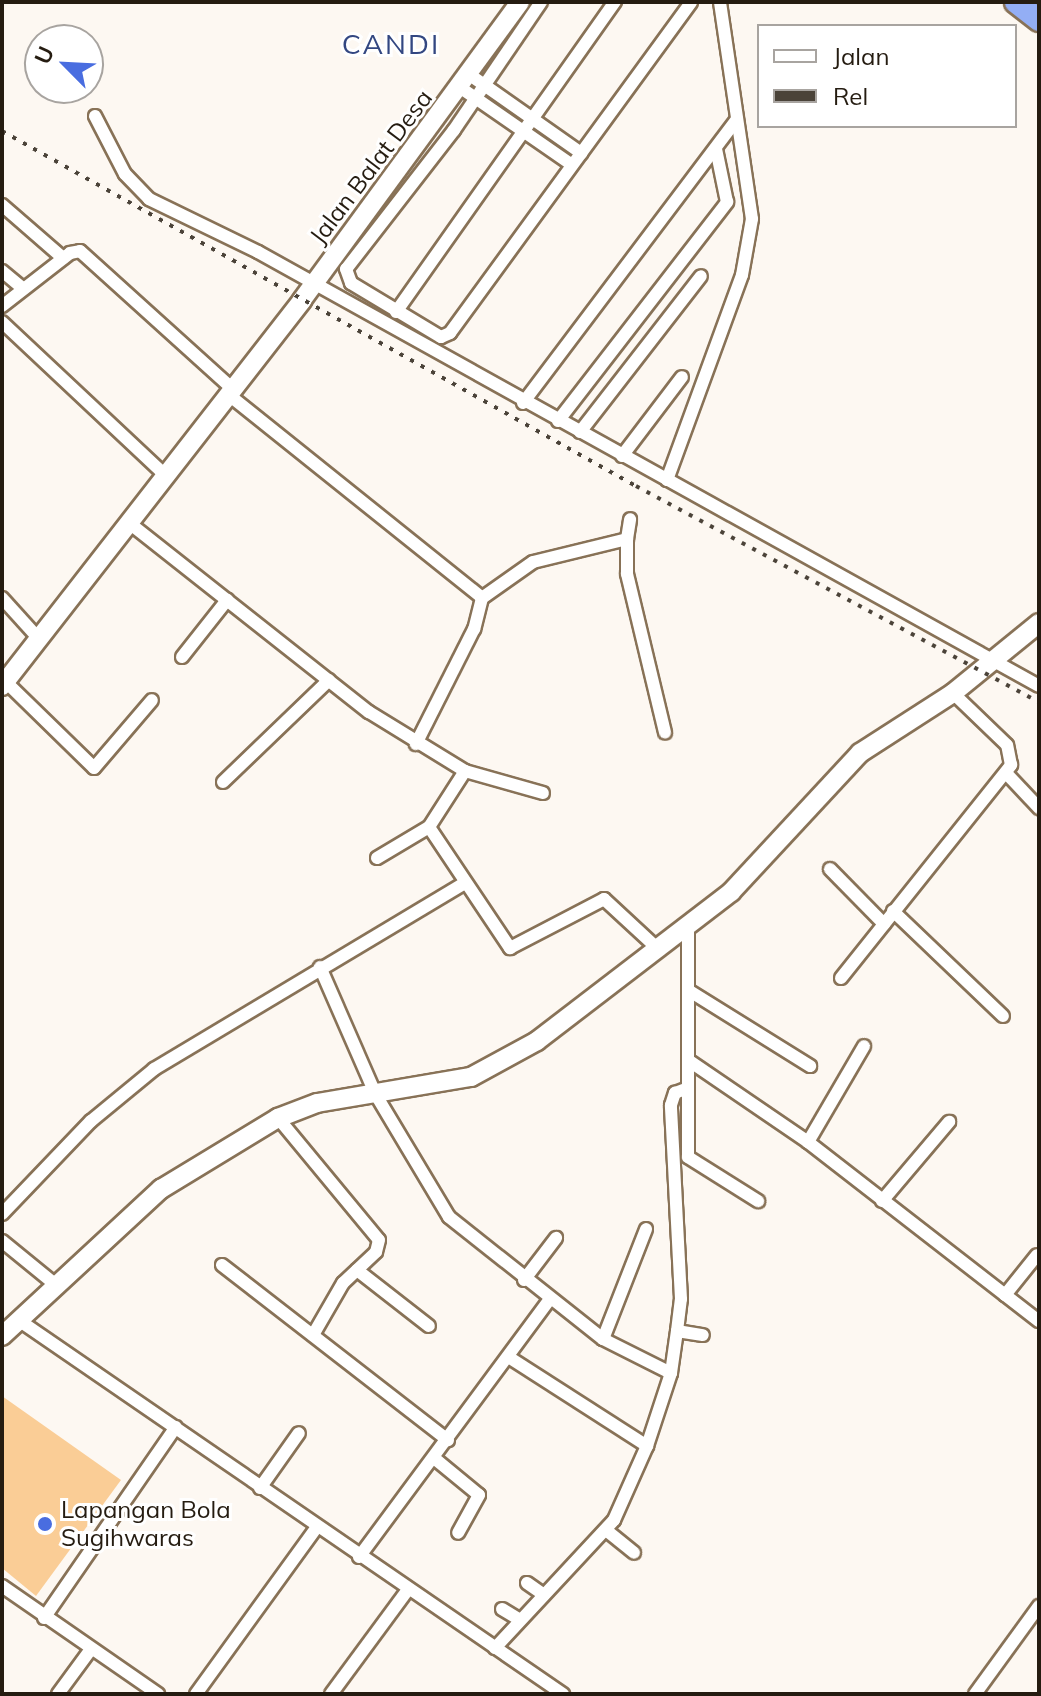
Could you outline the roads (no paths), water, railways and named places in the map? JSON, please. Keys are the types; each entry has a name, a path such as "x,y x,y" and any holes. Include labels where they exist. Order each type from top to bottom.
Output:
{"highway":[{"path":"1016,2 1039,20"}],"street":[{"name":"Jalan Balat Desa","path":"4,684 164,474 472,87 520,2"},
{"path":"541,2 472,87 346,269 346,279 438,336 448,335 691,2"},
{"path":"396,312 525,135 615,2"},
{"path":"666,479 746,255 752,219 733,124 720,2"},
{"path":"472,87 535,120 581,153"},
{"path":"472,87 525,135 572,165"},
{"path":"95,116 125,174 149,199 189,215 989,662 1039,686"},
{"path":"523,403 733,124"},
{"path":"558,421 727,202 718,145"},
{"path":"2,205 63,258"},
{"path":"2,306 63,258 75,251 84,253 232,392 482,598"},
{"path":"2,271 22,288"},
{"path":"580,432 701,276"},
{"path":"2,322 164,474"},
{"path":"622,456 682,377"},
{"path":"630,519 621,540 665,732"},
{"path":"128,522 329,680 463,777 543,793"},
{"path":"416,744 474,629 482,598 533,562 621,540"},
{"path":"2,598 40,640"},
{"path":"182,657 227,600"},
{"path":"2,1336 161,1189 278,1118 317,1103 376,1095 496,1067 537,1041 731,892 860,753 953,693 1039,623"},
{"path":"223,782 329,680"},
{"path":"4,684 94,768 152,700"},
{"path":"841,978 1007,774 1012,758 1007,745 953,693"},
{"path":"1007,774 1039,808"},
{"path":"377,858 429,827 463,777"},
{"path":"429,827 510,948 604,899 672,935 688,990 688,1060 682,1090 689,1160 758,1201"},
{"path":"830,869 884,924"},
{"path":"2,1214 123,1092 200,1037 465,883"},
{"path":"893,911 1003,1016"},
{"path":"320,967 376,1095 449,1217 524,1280 603,1339 671,1373"},
{"path":"688,990 810,1066"},
{"path":"808,1142 864,1046"},
{"path":"688,1060 808,1142 1039,1321"},
{"path":"496,1648 543,1594 613,1535 688,1332 681,1299 671,1105 682,1090"},
{"path":"278,1118 379,1240 376,1252 343,1283 313,1335"},
{"path":"882,1201 949,1122"},
{"path":"603,1339 646,1229"},
{"path":"524,1280 556,1238"},
{"path":"2,1241 56,1285"},
{"path":"1005,1295 1037,1255"},
{"path":"222,1265 448,1440"},
{"path":"357,1270 429,1326"},
{"path":"359,1557 510,1358 550,1299"},
{"path":"20,1321 407,1591 563,1694"},
{"path":"510,1358 647,1446"},
{"path":"44,1618 176,1427"},
{"path":"260,1488 299,1433"},
{"path":"434,1458 479,1495 458,1533"},
{"path":"196,1694 316,1528"},
{"path":"613,1535 634,1553"},
{"path":"527,1583 543,1594"},
{"path":"2,1586 44,1618 158,1694"},
{"path":"331,1694 407,1591"},
{"path":"975,1694 1039,1606"},
{"path":"502,1609 520,1620"},
{"path":"58,1694 91,1649"}],"railway":[{"path":"2,131 636,486 1039,702"}],"place":[{"name":"Lapangan Bola Sugihwaras","path":"45,1524"}],"district":[{"name":"CANDI","path":"391,44"}]}
